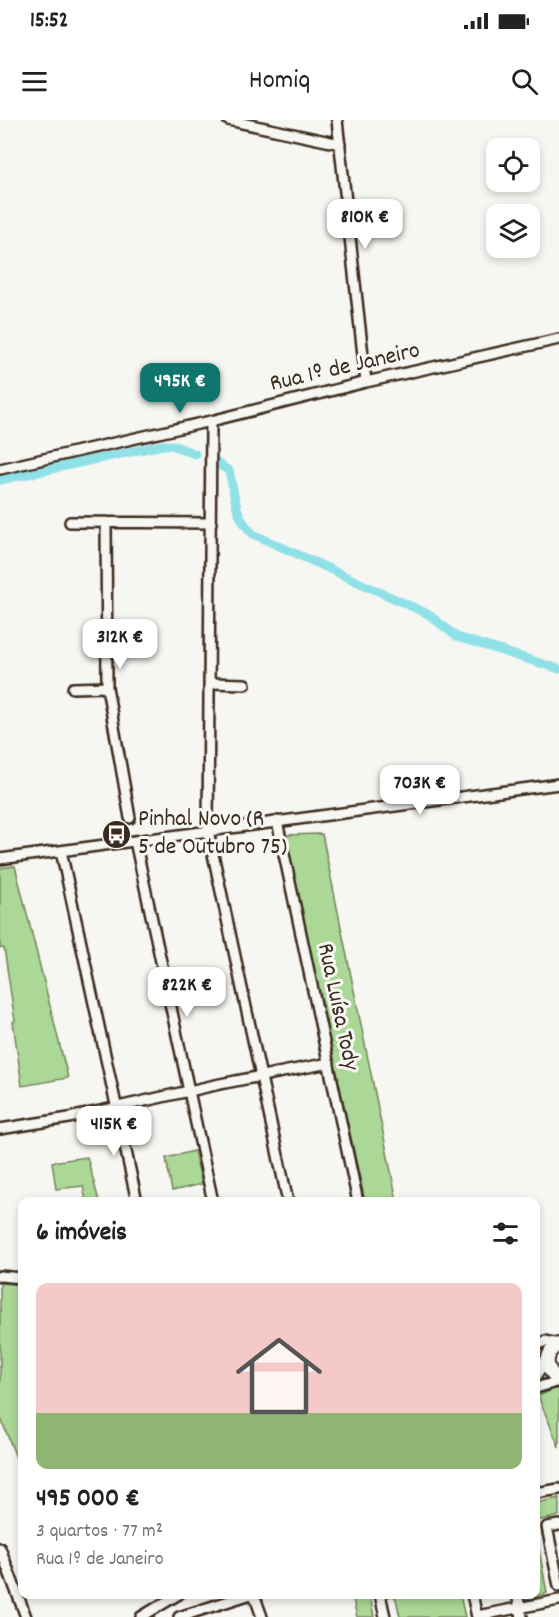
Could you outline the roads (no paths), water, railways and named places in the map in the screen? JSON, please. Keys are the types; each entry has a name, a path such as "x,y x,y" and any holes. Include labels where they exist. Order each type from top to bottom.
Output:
{"main road":[{"path":"559,1344 553,1347 547,1359 549,1370 559,1380"}],"street":[{"path":"228,120 340,144"},
{"path":"338,120 366,382"},
{"name":"Rua 1º de Janeiro","path":"0,469 211,421 366,382 559,339"},
{"path":"211,421 208,831 287,1197"},
{"path":"70,522 211,523"},
{"path":"106,522 107,687 130,818"},
{"path":"209,683 245,684"},
{"path":"73,688 107,687"},
{"path":"0,859 559,784"},
{"name":"Rua Luísa Tody","path":"277,821 357,1197"},
{"path":"135,841 212,1197"},
{"path":"61,851 136,1197"},
{"path":"0,1129 69,1118 329,1063"},
{"path":"0,1276 18,1278"},
{"path":"540,1344 545,1341 559,1344"},
{"path":"540,1369 549,1353"},
{"path":"540,1387 559,1380"},
{"path":"540,1492 559,1489"},
{"path":"559,1525 547,1527 559,1586"},
{"path":"0,1548 18,1590"},
{"path":"21,1599 26,1617"},
{"path":"141,1617 157,1613 173,1599"},
{"path":"179,1617 236,1599"},
{"path":"254,1599 262,1617"},
{"path":"381,1599 385,1617"},
{"path":"473,1599 477,1616 521,1612 559,1600"}],"waterway":[{"path":"0,480 162,445 172,445 195,454"},
{"path":"217,463 229,471 234,497 242,520 253,534 428,614 457,637 559,669"}],"place":[{"name":"Pinhal Novo (R 5 de Outubro 75)","path":"117,834"}]}
